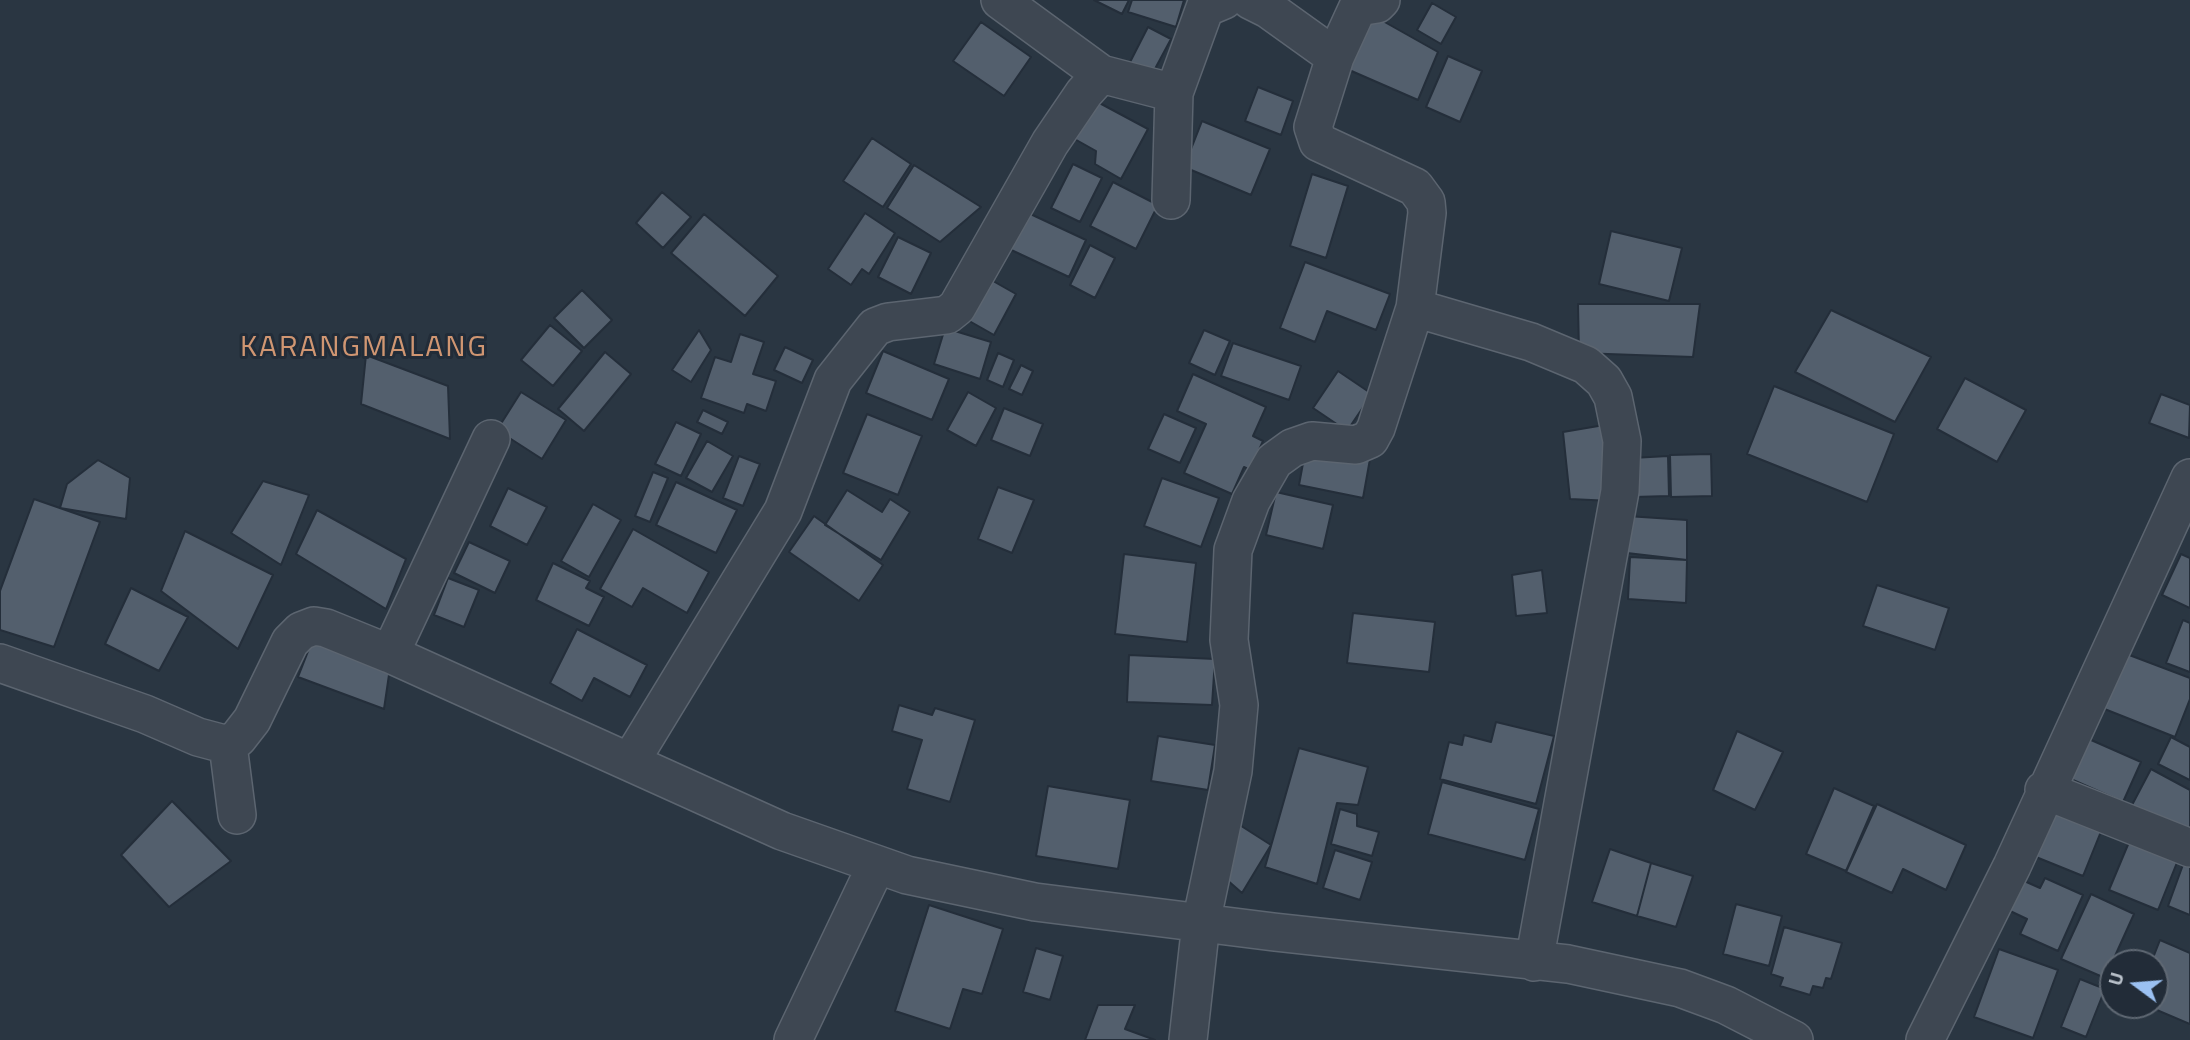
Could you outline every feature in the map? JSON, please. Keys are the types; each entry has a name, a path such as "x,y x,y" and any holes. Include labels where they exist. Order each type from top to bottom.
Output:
{"street":[{"path":"1000,0 1101,74 1174,93"},
{"path":"1251,0 1335,57"},
{"path":"1188,1040 1201,923 1233,771 1239,705 1229,640 1233,550 1251,501 1275,461 1292,448 1312,440 1356,445 1370,439 1395,376 1415,308 1427,213 1422,194 1404,181 1325,148 1315,136 1316,117 1335,57 1358,7 1377,4 1381,0"},
{"path":"1171,200 1174,93 1213,3"},
{"path":"630,762 783,511 832,380 875,327 888,322 947,315 957,307 1050,142 1084,93 1101,74"},
{"path":"1415,308 1531,342 1586,365 1604,381 1613,397 1622,441 1620,491 1534,962"},
{"path":"390,654 491,439"},
{"path":"1925,1040 2012,866 2190,478"},
{"path":"0,663 145,714 207,740 228,745 238,738 252,720 281,658 301,631 314,626 326,628 390,654 782,831 876,866 971,891 1201,923 1568,964 1680,988 1726,1005 1794,1040"},
{"path":"228,745 237,815"},
{"path":"2045,790 2190,848"},
{"path":"793,1040 876,866"}],"building":[{"path":"1094,0 1129,0 1122,14"},
{"path":"1132,0 1184,0 1176,27 1128,12"},
{"path":"1432,3 1456,17 1441,44 1417,30"},
{"path":"1358,7 1438,52 1418,100 1340,66"},
{"path":"981,22 1031,57 1004,96 953,61"},
{"path":"1148,27 1171,39 1149,80 1127,68"},
{"path":"1448,56 1482,71 1460,122 1426,107"},
{"path":"1258,87 1293,101 1281,135 1245,121"},
{"path":"1092,99 1148,129 1121,179 1095,164 1096,151 1071,137"},
{"path":"1202,121 1270,149 1251,195 1184,167"},
{"path":"872,138 911,164 883,207 843,181"},
{"path":"1073,164 1102,178 1080,222 1051,208"},
{"path":"914,165 981,207 940,242 887,208"},
{"path":"1312,174 1348,186 1326,258 1290,246"},
{"path":"1113,182 1158,205 1136,249 1090,226"},
{"path":"662,192 691,217 663,248 636,223"},
{"path":"1024,211 1086,240 1069,277 1007,248"},
{"path":"865,213 895,233 869,274 862,269 851,285 828,269"},
{"path":"704,214 778,276 745,316 671,253"},
{"path":"1611,231 1682,248 1669,301 1599,284"},
{"path":"898,237 931,253 911,294 878,277"},
{"path":"1090,245 1115,258 1095,298 1070,285"},
{"path":"1305,262 1390,294 1376,330 1327,311 1315,342 1280,328"},
{"path":"986,277 1016,294 994,335 964,318"},
{"path":"582,290 612,320 584,348 554,318"},
{"path":"1578,304 1700,304 1693,357 1579,353"},
{"path":"1831,310 1931,357 1895,422 1795,372"},
{"path":"550,325 582,351 553,386 521,360"},
{"path":"945,328 991,342 980,379 934,364"},
{"path":"699,330 711,350 691,382 672,370"},
{"path":"1204,330 1230,341 1215,375 1189,363"},
{"path":"740,334 764,342 753,374 776,381 766,411 747,404 744,413 701,398 715,357 731,362"},
{"path":"1233,343 1301,366 1289,400 1221,376"},
{"path":"785,347 813,360 802,383 774,370"},
{"path":"883,351 949,379 932,420 866,393"},
{"path":"605,352 631,374 584,431 558,409"},
{"path":"998,353 1014,360 1003,387 987,380"},
{"path":"366,355 448,386 450,439 361,404"},
{"path":"1021,365 1033,371 1022,395 1009,389"},
{"path":"1338,371 1372,394 1347,431 1313,408"},
{"path":"1193,374 1266,407 1253,436 1263,441 1250,470 1244,467 1232,494 1184,473 1206,424 1177,411"},
{"path":"1965,378 2026,410 1997,462 1937,429"},
{"path":"1774,386 1894,434 1867,502 1747,454"},
{"path":"521,392 566,420 542,459 497,430"},
{"path":"968,392 996,408 976,446 947,430"},
{"path":"2161,394 2190,405 2189,438 2149,423"},
{"path":"1004,408 1043,424 1030,456 991,440"},
{"path":"703,410 728,422 722,434 697,422"},
{"path":"867,414 922,436 898,495 843,473"},
{"path":"1164,414 1196,428 1180,463 1148,449"},
{"path":"676,422 701,434 681,476 655,464"},
{"path":"1610,424 1612,501 1570,499 1563,432"},
{"path":"707,441 733,456 712,492 686,478"},
{"path":"1306,447 1370,459 1363,498 1299,485"},
{"path":"1711,454 1712,496 1671,497 1670,455"},
{"path":"739,456 760,464 743,506 723,498"},
{"path":"1668,456 1669,496 1634,497 1632,458"},
{"path":"98,460 130,478 126,519 60,508 67,484"},
{"path":"653,472 668,478 650,522 635,516"},
{"path":"1162,478 1219,498 1201,547 1144,526"},
{"path":"263,481 309,495 281,565 231,533"},
{"path":"676,482 737,510 716,553 656,525"},
{"path":"998,487 1034,500 1012,553 978,539"},
{"path":"508,488 547,507 527,545 490,526"},
{"path":"847,490 882,512 890,499 910,512 881,560 825,525"},
{"path":"1276,492 1333,505 1323,549 1266,535"},
{"path":"34,499 100,522 54,647 0,630 0,591"},
{"path":"593,504 621,520 589,577 561,561"},
{"path":"317,510 406,559 386,609 296,554"},
{"path":"814,516 883,565 859,601 789,552"},
{"path":"1627,516 1687,520 1687,560 1627,553"},
{"path":"633,529 709,572 687,613 643,588 632,607 600,589"},
{"path":"185,531 273,575 238,649 161,591"},
{"path":"469,542 510,561 495,593 454,573"},
{"path":"1124,554 1196,563 1187,642 1115,634"},
{"path":"2181,554 2190,558 2190,608 2162,595"},
{"path":"1630,557 1687,560 1686,603 1628,599"},
{"path":"553,563 590,581 586,588 604,597 589,626 536,600"},
{"path":"1542,570 1547,613 1516,616 1512,575"},
{"path":"448,578 479,590 464,627 434,615"},
{"path":"1877,585 1949,608 1935,650 1863,626"},
{"path":"131,588 188,617 159,671 105,644"},
{"path":"1353,613 1435,622 1429,672 1347,663"},
{"path":"2183,620 2190,623 2190,672 2166,663"},
{"path":"577,629 647,665 630,697 594,678 582,701 550,683"},
{"path":"314,636 390,668 384,709 298,677"},
{"path":"2124,653 2190,678 2190,699 2175,737 2102,708"},
{"path":"1129,655 1215,659 1212,705 1127,702"},
{"path":"899,705 932,715 935,708 975,720 950,802 907,789 922,740 892,731"},
{"path":"1496,722 1554,736 1536,804 1440,779 1449,742 1462,745 1464,735 1491,742"},
{"path":"1737,731 1783,752 1755,810 1713,790"},
{"path":"1158,736 1215,745 1208,790 1151,781"},
{"path":"2082,736 2141,762 2123,802 2064,776"},
{"path":"2171,737 2190,747 2190,780 2158,764"},
{"path":"1299,748 1368,767 1358,805 1337,803 1317,884 1265,867"},
{"path":"2151,769 2190,790 2190,837 2132,805"},
{"path":"1442,782 1539,809 1525,860 1428,834"},
{"path":"1048,786 1130,800 1118,869 1036,856"},
{"path":"1834,788 1874,806 1846,871 1806,854"},
{"path":"172,801 231,861 169,907 121,855"},
{"path":"1877,804 1966,845 1946,890 1903,869 1892,893 1846,872"},
{"path":"2050,808 2102,829 2083,876 2031,855"},
{"path":"1340,809 1357,814 1357,826 1379,832 1372,856 1331,844"},
{"path":"1235,822 1271,845 1242,893 1218,872"},
{"path":"2132,835 2180,855 2158,910 2109,890"},
{"path":"1610,849 1651,863 1637,916 1592,902"},
{"path":"1335,850 1372,862 1360,900 1323,888"},
{"path":"2184,862 2190,864 2190,915 2168,906"},
{"path":"1651,863 1693,876 1676,927 1637,916"},
{"path":"2045,878 2083,895 2058,951 2020,934 2027,919 2008,910 2022,880 2040,888"},
{"path":"2091,894 2134,914 2118,949 2099,949 2099,975 2061,959"},
{"path":"1736,904 1782,916 1769,966 1723,954"},
{"path":"929,905 1003,929 982,994 963,989 950,1029 895,1011"},
{"path":"1784,927 1842,943 1831,979 1826,978 1823,988 1813,986 1810,995 1780,986 1783,978 1771,974"},
{"path":"2160,940 2190,953 2190,1024 2169,1015 2169,949 2156,949"},
{"path":"1036,948 1063,956 1050,1000 1023,992"},
{"path":"1999,949 2058,970 2033,1038 1974,1017"},
{"path":"2080,979 2099,987 2099,1004 2086,1037 2061,1027"},
{"path":"1098,1005 1135,1005 1125,1029 1155,1040 1085,1040"}],"district":[{"name":"KARANGMALANG","path":"364,349"}]}
